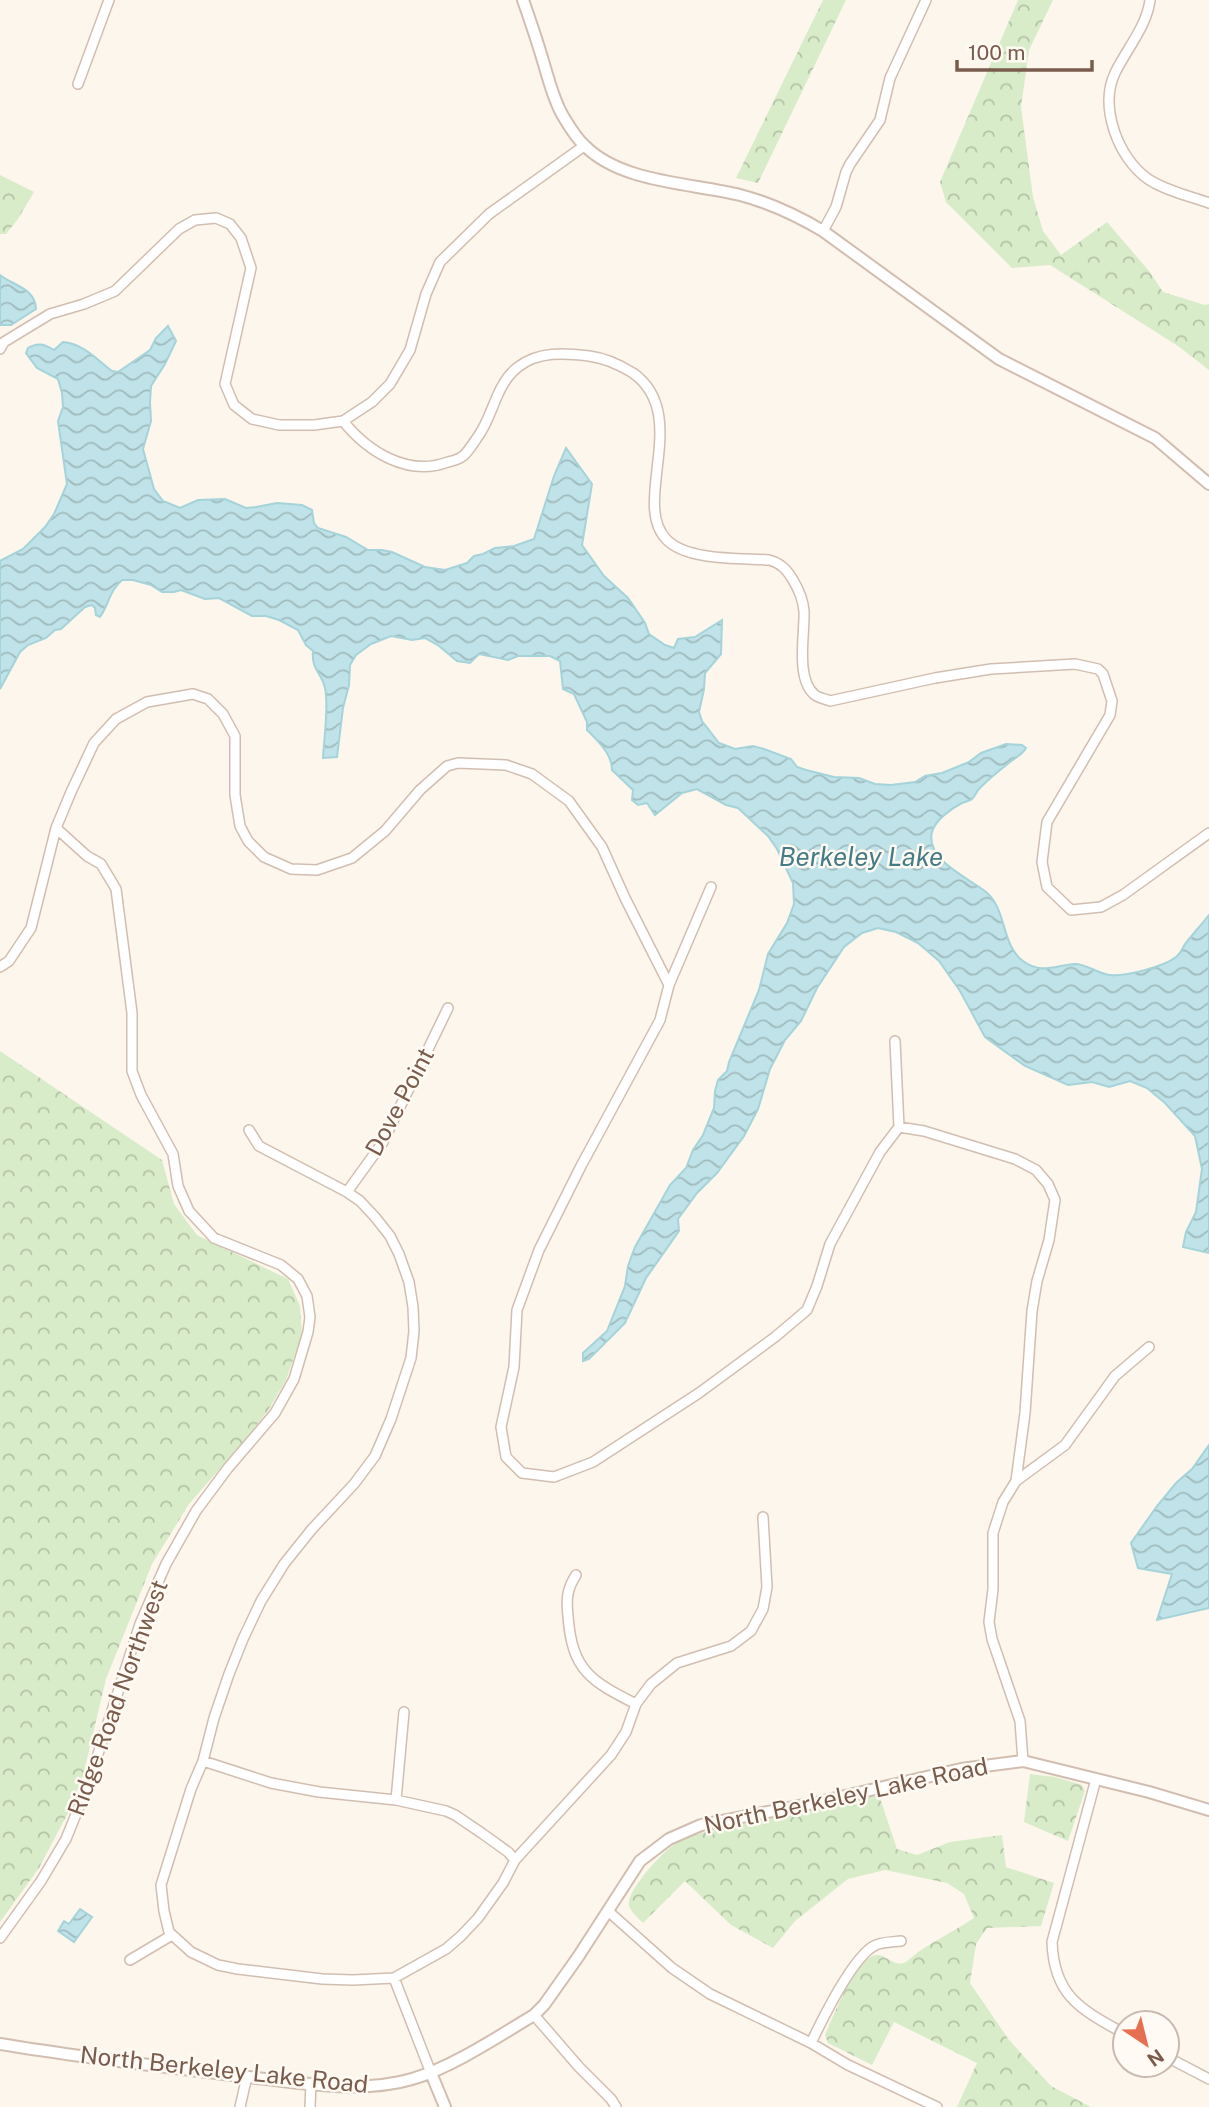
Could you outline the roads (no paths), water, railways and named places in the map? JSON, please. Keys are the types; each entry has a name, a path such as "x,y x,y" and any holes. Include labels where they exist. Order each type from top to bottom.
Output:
{"street":[{"path":"78,84 109,0"},
{"path":"523,0 553,96 562,115 584,146 601,159 619,168 672,184 717,190 768,203 793,213 823,230 999,359 1154,438 1209,484"},
{"path":"823,230 836,207 850,164 880,120 890,78 926,0"},
{"path":"1150,0 1146,16 1110,87 1109,111 1121,147 1136,168 1148,179 1162,186 1209,203"},
{"path":"0,349 4,342 50,314 84,304 116,290 179,229 195,220 216,218 230,224 241,238 251,268 225,384 234,405 252,419 279,425 314,425 343,421 372,402 390,384 410,350 426,294 440,262 489,214 584,146"},
{"path":"343,421 355,436 381,454 412,467 438,466 462,457 481,433 503,382 518,366 539,355 591,356 621,365 645,382 657,404 660,425 654,511 656,525 668,541 681,549 701,555 778,562 787,571 800,591 804,610 803,673 810,689 817,696 830,702 935,678 991,669 1075,664 1098,669 1103,674 1112,701 1111,715 1047,822 1042,862 1047,887 1071,910 1101,907 1123,895 1209,833"},
{"path":"0,967 9,961 31,928 56,828 93,743 116,719 147,702 193,694 208,699 223,714 235,736 235,795 240,826 248,841 264,857 291,869 317,870 352,858 385,831 420,790 447,766 458,763 506,765 532,774 569,801 602,847 669,985"},
{"name":"Ridge Road Northwest","path":"0,1938 41,1881 66,1839 89,1782 140,1624 166,1564 196,1511 275,1413 294,1380 310,1317 307,1296 298,1279 281,1265 214,1238 189,1211 178,1186 173,1154 141,1095 132,1071 132,1013 116,889 101,864 87,856 56,828"},
{"path":"710,887 669,985 660,1020 539,1250 517,1310 514,1367 500,1427 506,1457 522,1473 554,1476 593,1462 699,1393 807,1310 830,1244 880,1152 898,1127 895,1041"},
{"name":"Dove Point","path":"347,1192 383,1142 449,1008"},
{"path":"898,1127 924,1131 1015,1159 1036,1170 1048,1184 1055,1200 1049,1240 1037,1281 1032,1311 1025,1413 1016,1481"},
{"path":"249,1130 259,1146 347,1192 375,1217 390,1236 409,1282 414,1331 411,1358 391,1419 375,1456 354,1484 298,1545 261,1601 243,1639 214,1718 161,1885 169,1933 191,1952 218,1965 238,1969 353,1980 394,1978 446,1949 478,1918 515,1860 605,1761 626,1732 636,1704 651,1684 677,1663 732,1646 751,1630 763,1609 767,1587 763,1517"},
{"path":"1023,1761 1020,1721 992,1639 989,1622 993,1589 993,1533 1003,1502 1016,1481 1065,1445 1115,1376 1149,1347"},
{"path":"576,1575 566,1597 571,1645 575,1654 587,1674 636,1704"},
{"path":"396,1800 404,1712"},
{"path":"202,1761 271,1783 319,1792 396,1800 446,1811 508,1852 515,1860"},
{"name":"North Berkeley Lake Road","path":"0,2044 76,2056 311,2083 369,2087 410,2080 432,2073 534,2015 578,1957 640,1861 669,1839 701,1825 819,1802 961,1769 1023,1761 1185,1801 1209,1810"},
{"path":"1096,1779 1052,1942 1053,1963 1073,2002 1111,2026"},
{"path":"608,1911 672,1968 710,1994 937,2107"},
{"path":"130,1960 172,1935"},
{"path":"811,2043 847,1977 863,1956 874,1945 901,1941"},
{"path":"394,1978 445,2107"},
{"path":"534,2015 616,2107"},
{"path":"1181,2064 1209,2078"},
{"path":"240,2107 247,2076"},
{"path":"310,2107 311,2083"}],"water":[{"path":"0,275 23,288 35,302 36,309 11,325 0,325"},
{"name":"Berkeley Lake","path":"168,326 176,341 151,386 151,421 143,449 154,489 163,501 180,508 198,500 225,499 246,508 277,503 302,505 312,510 314,523 318,528 346,537 368,550 392,552 425,567 445,570 467,563 474,556 495,548 514,546 534,539 566,448 592,484 582,545 604,576 628,598 649,634 674,648 678,639 695,637 722,620 721,654 705,673 699,712 702,721 719,743 735,749 753,746 764,749 791,759 797,767 834,777 859,778 875,784 891,785 915,782 925,776 942,773 969,762 981,753 1006,744 1022,745 1026,748 985,783 972,799 940,819 932,832 935,851 950,867 993,899 1011,946 1023,961 1036,968 1075,964 1106,974 1135,973 1177,956 1209,915 1209,1253 1183,1247 1186,1232 1196,1212 1202,1169 1195,1136 1165,1103 1147,1088 1130,1081 1109,1087 1092,1082 1068,1085 1025,1066 985,1037 960,991 939,961 918,943 896,932 878,928 862,933 844,947 817,988 801,1021 785,1040 770,1069 758,1109 744,1136 678,1219 679,1231 646,1278 625,1323 589,1359 583,1361 583,1353 607,1331 625,1286 635,1247 670,1185 686,1168 703,1135 714,1108 718,1080 727,1071 759,990 768,954 787,923 794,904 793,883 768,836 738,808 726,805 697,789 682,793 655,815 647,803 638,805 632,800 633,790 612,770 607,753 587,730 587,722 574,694 563,689 560,661 550,656 518,656 508,660 479,654 470,663 457,661 425,638 412,640 391,636 371,644 356,655 350,665 337,757 323,758 325,688 315,667 313,651 306,645 298,630 266,616 252,616 219,598 205,599 181,590 162,592 151,585 122,580 114,589 100,617 96,615 92,605 85,607 61,629 28,645 20,652 0,689 0,561 23,549 45,527 67,484 58,421 63,407 58,379 37,368 26,353 28,348 41,344 54,350 63,342 70,343 89,353 112,371 118,372 150,350 156,338"},
{"path":"1209,1445 1209,1608 1157,1620 1172,1574 1138,1568 1131,1543 1157,1506 1192,1469"},
{"path":"80,1909 92,1917 74,1942 58,1931 64,1921 69,1924"}]}
